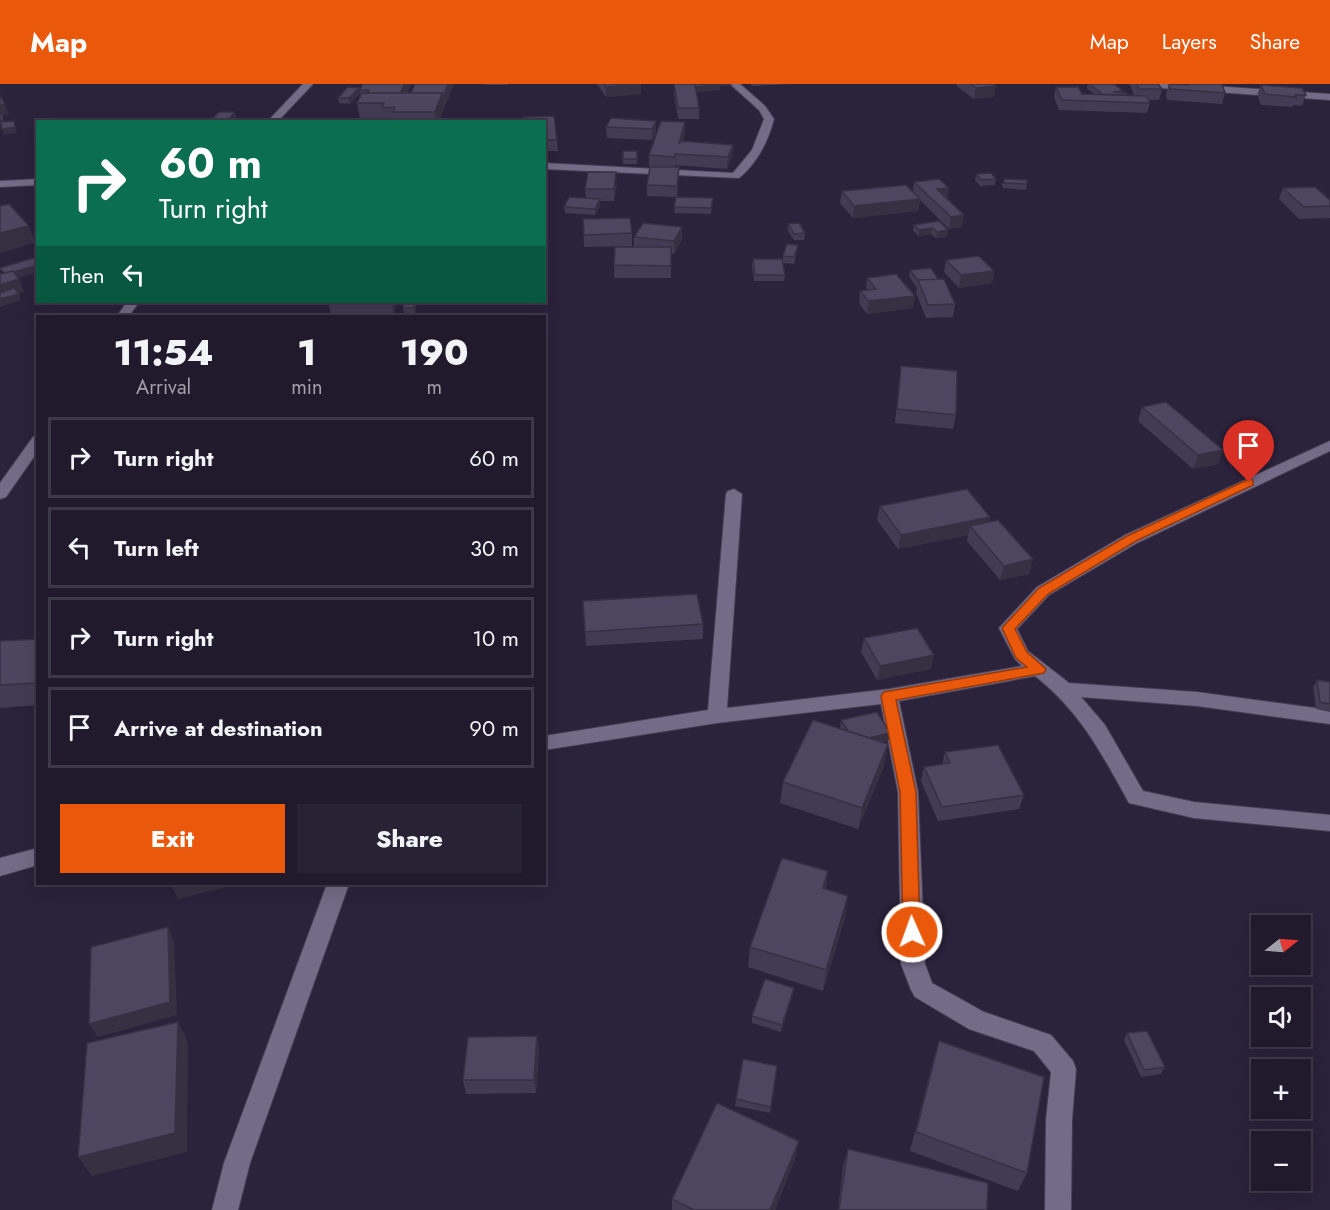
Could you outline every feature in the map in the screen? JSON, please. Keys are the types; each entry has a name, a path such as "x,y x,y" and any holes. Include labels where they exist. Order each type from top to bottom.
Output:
{"street":[{"path":"273,120 308,84"},
{"path":"546,166 735,176 741,172 762,141 769,119 761,106 741,92 735,84"},
{"path":"1146,84 1330,97"},
{"path":"0,184 36,182"},
{"path":"124,315 133,303"},
{"path":"0,494 36,443"},
{"path":"1330,445 1131,538 1043,591 1008,628 1021,655 1064,689 1098,730 1136,797 1194,810 1330,823"},
{"path":"717,716 734,494"},
{"path":"546,743 717,716 889,696 1039,669"},
{"path":"1064,689 1197,699 1330,717"},
{"path":"889,696 908,792 914,964 923,990 977,1021 1042,1043 1064,1069 1059,1120 1058,1210"},
{"path":"0,867 36,857"},
{"path":"225,1210 237,1163 338,885"}],"building":[{"path":"363,84 405,84 400,93 367,93 369,90 359,90"},
{"path":"415,84 448,84 442,97 442,93 411,93"},
{"path":"604,84 633,84 606,87"},
{"path":"674,84 695,84 699,108 678,108"},
{"path":"695,84 720,84 695,87"},
{"path":"970,84 993,84 996,86 976,88"},
{"path":"1089,84 1114,84 1123,91 1113,92 1128,95 1101,94"},
{"path":"1137,84 1158,84 1162,89 1139,89"},
{"path":"1169,84 1222,84 1225,93 1170,89"},
{"path":"1261,85 1302,88 1306,95 1295,95 1296,97 1265,94"},
{"path":"348,87 359,88 349,98 338,98"},
{"path":"1056,87 1078,87 1082,94 1146,96 1150,103 1062,100"},
{"path":"362,93 442,93 435,112 393,112 395,107 382,108 384,103 357,103"},
{"path":"0,95 5,104 0,105"},
{"path":"219,112 235,112 228,120 211,120"},
{"path":"554,116 557,140 546,140 546,120 523,120 523,117"},
{"path":"611,118 656,121 652,129 606,127"},
{"path":"14,121 15,127 2,129 1,122"},
{"path":"661,121 685,122 679,144 681,141 733,145 728,157 649,155"},
{"path":"623,151 637,151 637,159 623,159"},
{"path":"650,167 679,167 677,186 647,185"},
{"path":"588,172 616,172 614,189 585,189"},
{"path":"991,173 996,179 981,180 976,174"},
{"path":"939,179 949,188 937,189 964,215 951,217 914,182"},
{"path":"1004,179 1027,180 1027,184 1004,183"},
{"path":"906,185 920,199 854,206 842,191"},
{"path":"1315,187 1330,200 1330,206 1304,207 1283,188"},
{"path":"569,197 600,199 595,209 564,207"},
{"path":"676,197 713,198 711,208 674,207"},
{"path":"9,204 29,226 0,233 0,206"},
{"path":"630,218 632,233 584,235 583,219"},
{"path":"939,221 948,230 937,232 932,228 919,230 914,225"},
{"path":"643,223 682,227 674,241 634,237"},
{"path":"799,223 805,233 794,234 788,224"},
{"path":"787,244 798,245 794,257 783,256"},
{"path":"615,247 671,247 671,266 614,265"},
{"path":"979,256 994,271 961,275 946,260"},
{"path":"33,258 36,260 36,266 14,272 5,273 0,268"},
{"path":"753,259 782,259 785,275 755,275"},
{"path":"931,268 939,280 918,281 910,270"},
{"path":"13,271 19,279 0,285 0,274"},
{"path":"896,274 915,296 869,301 860,291 876,289 867,278"},
{"path":"944,279 955,304 928,305 918,280"},
{"path":"14,288 19,294 0,299 0,293"},
{"path":"404,303 415,303 414,308 403,308"},
{"path":"901,366 957,371 956,415 897,409"},
{"path":"1166,402 1223,450 1198,455 1142,407"},
{"path":"967,489 990,517 901,535 880,506"},
{"path":"998,520 1033,559 1004,566 970,526"},
{"path":"697,594 703,624 585,632 583,601"},
{"path":"917,628 934,655 880,666 864,638"},
{"path":"36,639 36,683 0,685 0,641"},
{"path":"1317,680 1330,682 1330,704 1320,702"},
{"path":"877,712 890,733 869,738 848,731 841,720"},
{"path":"813,720 888,744 862,808 783,782"},
{"path":"998,745 1024,795 942,807 924,767 950,763 945,752"},
{"path":"782,858 828,871 823,888 848,896 826,970 750,947"},
{"path":"168,927 170,1002 89,1024 91,947"},
{"path":"765,979 794,988 782,1025 752,1016"},
{"path":"178,1022 175,1133 78,1157 87,1043"},
{"path":"1147,1031 1165,1067 1144,1070 1127,1033"},
{"path":"537,1036 534,1080 463,1080 468,1037"},
{"path":"939,1041 1044,1077 1027,1173 916,1132"},
{"path":"743,1059 777,1066 771,1107 736,1099"},
{"path":"717,1103 799,1141 770,1210 694,1210 672,1199"},
{"path":"848,1149 988,1183 987,1210 839,1210"}],"route":[{"path":"912,932 908,792 889,696 1039,669 1021,655 1008,628 1043,591 1131,538 1249,482"}]}
